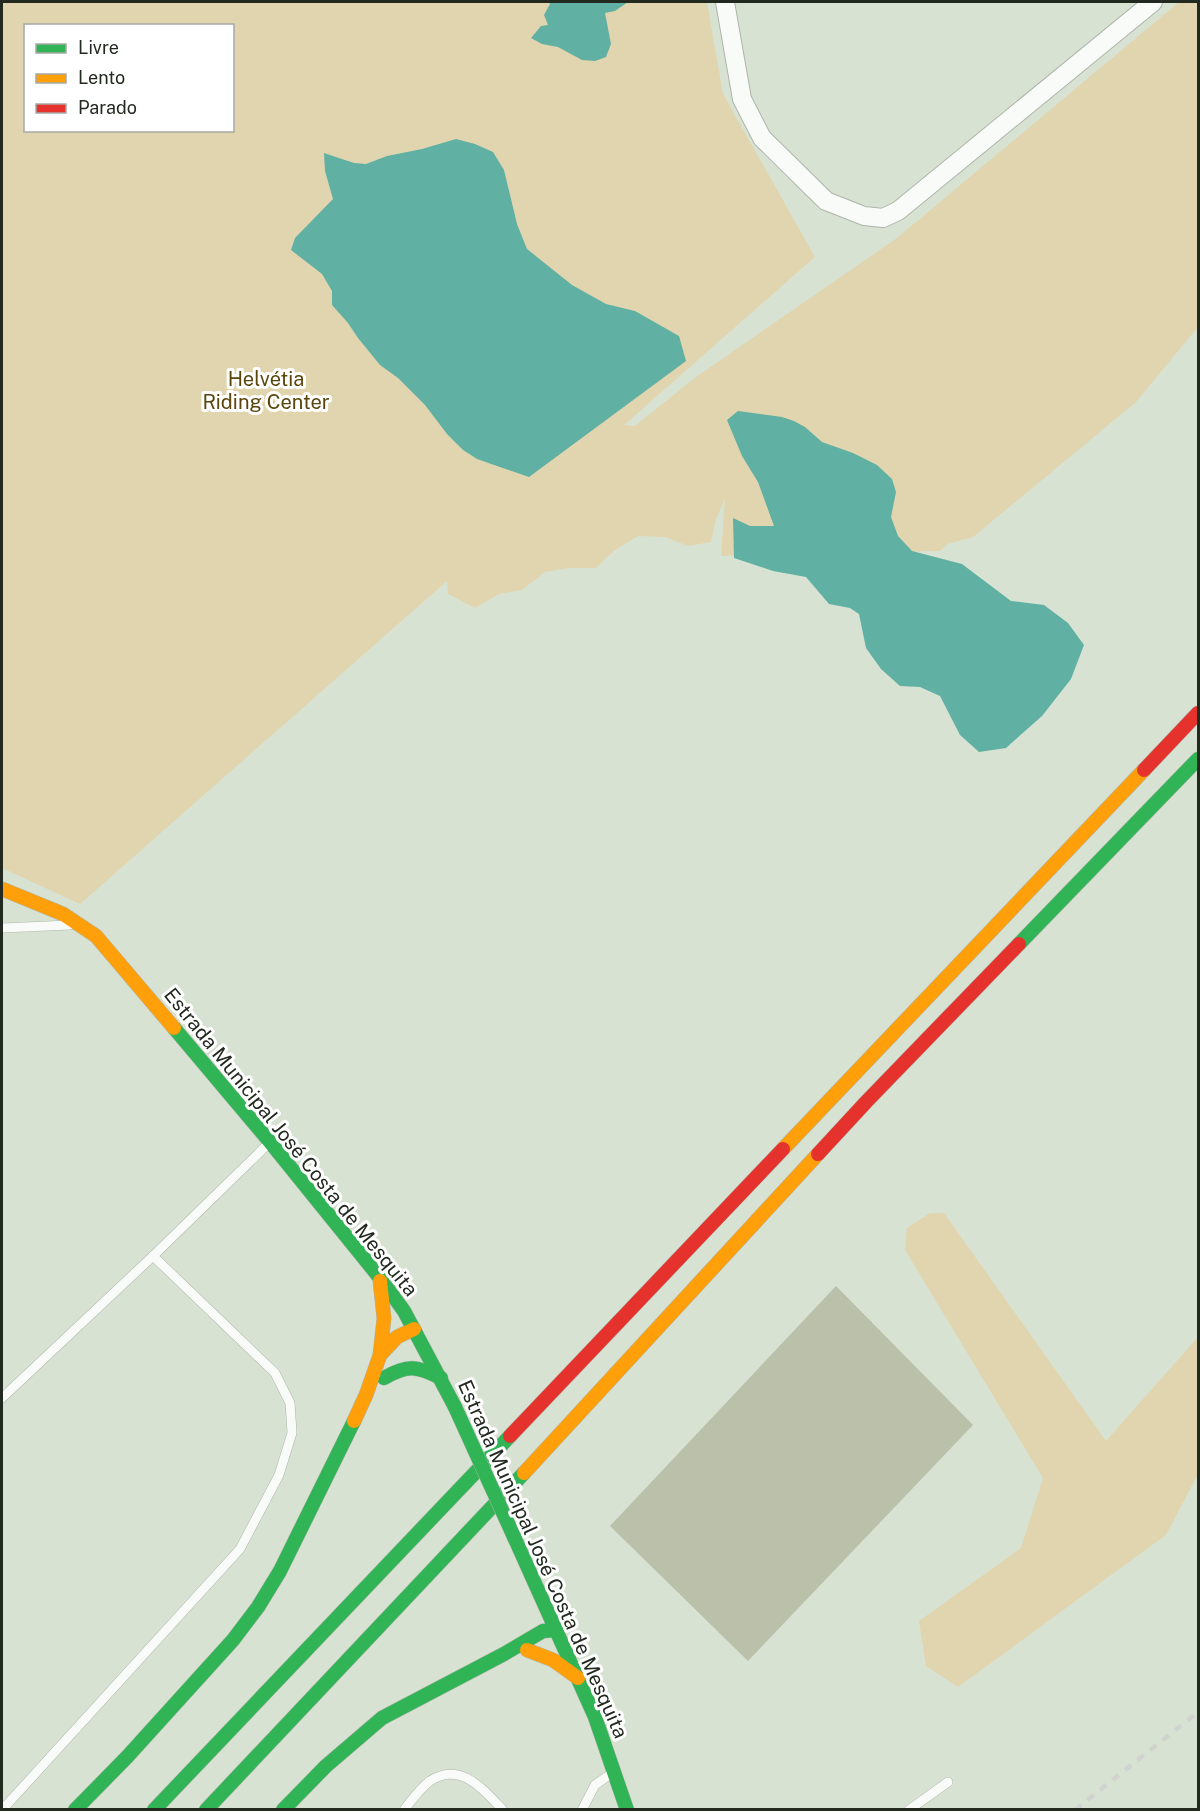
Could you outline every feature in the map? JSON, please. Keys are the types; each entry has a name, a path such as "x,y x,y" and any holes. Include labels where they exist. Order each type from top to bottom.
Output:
{"main road":[{"path":"154,1809 1198,713"},
{"path":"206,1809 514,1484 867,1101 1198,759"},
{"name":"Estrada Municipal José Costa de Mesquita","path":"2,889 63,914 96,936 270,1142 404,1311 441,1378 538,1587 595,1717 627,1809"},
{"path":"75,1809 127,1757 233,1640 258,1607 280,1571 366,1395 380,1355 386,1319 380,1278"},
{"path":"380,1355 397,1337 414,1329"},
{"path":"366,1395 403,1355 414,1329"},
{"path":"384,1378 398,1369 408,1367 421,1368 441,1378"},
{"path":"524,1647 538,1587"},
{"path":"283,1809 326,1766 382,1718 504,1654 524,1647 543,1631 557,1630"},
{"path":"524,1647 553,1660 578,1678"}],"street":[{"path":"725,2 742,99 762,138 826,201 864,216 882,219 898,211 1153,2"}],"lane":[{"path":"2,928 82,925"},
{"path":"2,1398 270,1142"},
{"path":"2,1809 240,1549 279,1475 291,1433 290,1403 275,1373 153,1256"},
{"path":"582,1809 595,1785 614,1772"},
{"path":"404,1809 429,1782 452,1773 464,1776 503,1809"},
{"path":"909,1809 948,1782"}],"green space":[{"name":"Helvétia Riding Center","path":"2,2 707,2 723,94 815,257 624,425 635,426 696,377 897,238 1179,2 1198,2 1198,327 1136,402 973,537 947,544 940,551 721,556 725,499 716,519 711,542 688,546 665,537 638,536 615,550 596,568 568,568 545,572 522,590 499,594 475,608 448,594 447,581 80,904 2,868"},
{"path":"930,1213 944,1213 1106,1441 1198,1337 1198,1477 1166,1535 958,1687 926,1666 919,1621 1021,1548 1043,1478 905,1250 907,1228"}],"water":[{"path":"549,2 628,2 615,11 605,13 611,44 606,57 595,61 582,60 558,47 542,44 531,38 541,26 548,25 544,15"},
{"path":"456,139 493,152 504,170 517,224 527,249 572,285 606,304 635,311 679,336 686,361 529,477 477,459 463,450 447,434 425,405 398,378 380,365 358,338 332,305 332,291 322,274 291,250 295,238 333,199 325,171 324,153 354,163 366,164 387,156"},
{"path":"738,411 782,417 794,421 805,427 822,442 853,453 877,465 892,479 896,492 891,517 898,536 912,551 962,564 1011,601 1044,605 1068,623 1084,645 1071,679 1042,716 1006,748 979,752 960,735 940,696 920,687 900,686 881,669 866,648 859,614 850,608 829,604 806,577 773,571 734,558 733,518 750,526 774,526 758,482 742,456 727,420"}],"building":[{"path":"836,1286 973,1425 748,1661 610,1526"}],"railway":[{"path":"1075,1810 1198,1712"}],"traffic: fast":[{"path":"1019,944 1198,759"},
{"path":"174,1028 380,1278 404,1311 455,1407"},
{"path":"384,1378 400,1370 412,1368 441,1378"},
{"path":"455,1407 515,1539"},
{"path":"75,1810 127,1757 233,1640 258,1607 280,1571 354,1421"},
{"path":"154,1810 510,1436"},
{"path":"206,1810 524,1473"},
{"path":"515,1539 595,1717 627,1810"},
{"path":"283,1810 326,1766 382,1718 543,1631 557,1630"}],"traffic: slow":[{"path":"783,1149 1144,770"},
{"path":"2,889 63,914 96,936 174,1028"},
{"path":"524,1473 818,1154"},
{"path":"380,1281 384,1318 380,1355"},
{"path":"354,1421 380,1355 397,1337 414,1329"},
{"path":"527,1650 553,1660 578,1678"}],"traffic: jam":[{"path":"1144,770 1198,713"},
{"path":"818,1154 1019,944"},
{"path":"510,1436 783,1149"}]}
